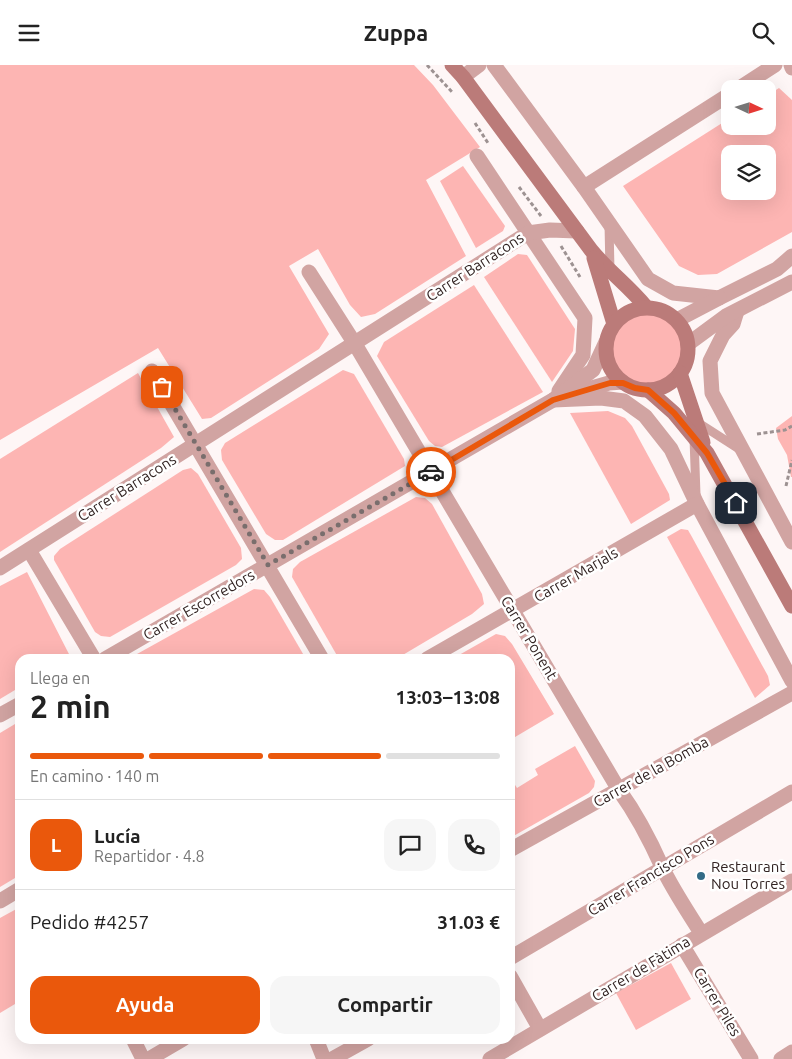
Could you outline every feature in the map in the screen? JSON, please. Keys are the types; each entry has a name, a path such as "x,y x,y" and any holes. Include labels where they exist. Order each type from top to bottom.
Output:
{"street":[{"path":"452,65 463,77 591,250 611,273 628,286 646,307"},
{"path":"463,77 479,65"},
{"path":"494,65 584,187 648,279 674,293 719,298"},
{"path":"752,80 775,65"},
{"path":"584,187 721,100"},
{"path":"477,156 585,318 583,355 553,400"},
{"name":"Carrer Barracons","path":"0,568 528,233 550,230 577,231"},
{"path":"591,250 614,324"},
{"path":"677,320 785,267 792,256"},
{"path":"309,272 354,344"},
{"path":"688,344 737,311 792,283"},
{"path":"646,307 663,310 677,320 684,331 688,344 687,359 680,373 671,382 660,388 648,390 635,388 623,383 609,365 606,343 614,324 622,315 634,309 646,307"},
{"path":"737,311 733,324 723,335 710,361 712,393 792,542"},
{"name":"Carrer Escorredors","path":"114,654 430,473 553,400 593,370 606,343"},
{"name":"Carrer Ponent","path":"354,344 619,791 642,825 662,868 701,933"},
{"path":"152,371 319,654"},
{"path":"680,373 707,453 792,606"},
{"name":"Carrer Escorredors","path":"553,400 610,383 623,383"},
{"path":"648,390 674,413 707,453"},
{"name":"Carrer Escorredors","path":"553,400 601,399 630,403 645,416 671,449 697,504 792,681"},
{"name":"Carrer Marjals","path":"436,654 697,504"},
{"path":"29,550 91,654"},
{"name":"Carrer de la Bomba","path":"515,847 792,693"},
{"path":"0,715 15,707"},
{"name":"Carrer Francisco Pons","path":"515,955 792,792"},
{"name":"Carrer de Fàtima","path":"490,1059 792,881"},
{"path":"0,901 15,892"},
{"name":"Carrer Piles","path":"682,945 751,1059"},
{"path":"515,985 540,1029"},
{"path":"136,1044 143,1059"},
{"path":"149,1059 174,1044"},
{"path":"318,1044 324,1059"},
{"path":"332,1059 359,1044"},
{"path":"781,1059 792,1052"}],"lane":[{"path":"609,224 611,273"},
{"path":"696,421 745,454"},
{"path":"694,438 697,504"}],"path":[{"path":"757,434 785,430 792,426"},
{"path":"786,487 792,460"}],"shaded area":[{"path":"0,65 414,65 433,85 480,147 426,180 466,256 375,314 361,317 350,305 318,249 289,266 329,334 319,349 211,418 202,419 158,348 0,440"},
{"path":"779,88 792,100 792,232 717,274 698,275 679,266 623,186 721,124 721,135 776,135 776,90"},
{"path":"463,166 505,226 503,231 476,248 440,181"},
{"path":"518,254 527,255 575,329 573,351 552,382 484,277"},
{"path":"474,285 543,392 442,447 435,446 429,441 377,356 384,342"},
{"path":"647,308 663,311 676,320 685,333 688,349 685,365 676,378 663,387 647,390 631,387 618,378 609,365 606,349 609,333 618,320 631,311"},
{"path":"343,370 354,374 404,459 405,466 283,540 275,540 266,534 222,460 221,450 225,443"},
{"path":"138,373 174,437 161,448 0,552 0,459"},
{"path":"608,411 625,418 632,426 669,494 670,500 631,524 570,413"},
{"path":"792,416 791,477 787,455 778,439 776,428"},
{"path":"191,468 198,474 241,548 242,559 236,565 110,637 101,636 95,632 54,560 54,556 60,549 183,470"},
{"path":"416,497 425,498 432,504 482,594 484,604 472,614 404,654 336,654 292,577 293,569 300,562"},
{"path":"681,529 688,530 768,676 770,685 755,698 667,537"},
{"path":"27,572 69,654 15,654 15,690 0,699 0,586"},
{"path":"254,589 264,590 270,597 303,654 137,654"},
{"path":"496,634 505,636 512,644 554,714 515,737 515,654 461,654"},
{"path":"15,724 15,878 0,887 0,733"},
{"path":"575,746 595,781 594,787 589,793 515,835 515,785 517,788 538,775 535,769"},
{"path":"15,910 15,1004 0,1013 0,918"},
{"path":"671,963 691,999 636,1030 616,993"}],"way so far":[{"path":"162,387 268,565 431,472"}],"place":[{"name":"Restaurant Nou Torres","path":"701,876"}],"route":[{"path":"431,472 553,400 610,383 623,383 635,388 648,390 674,413 707,453 736,503"}]}
